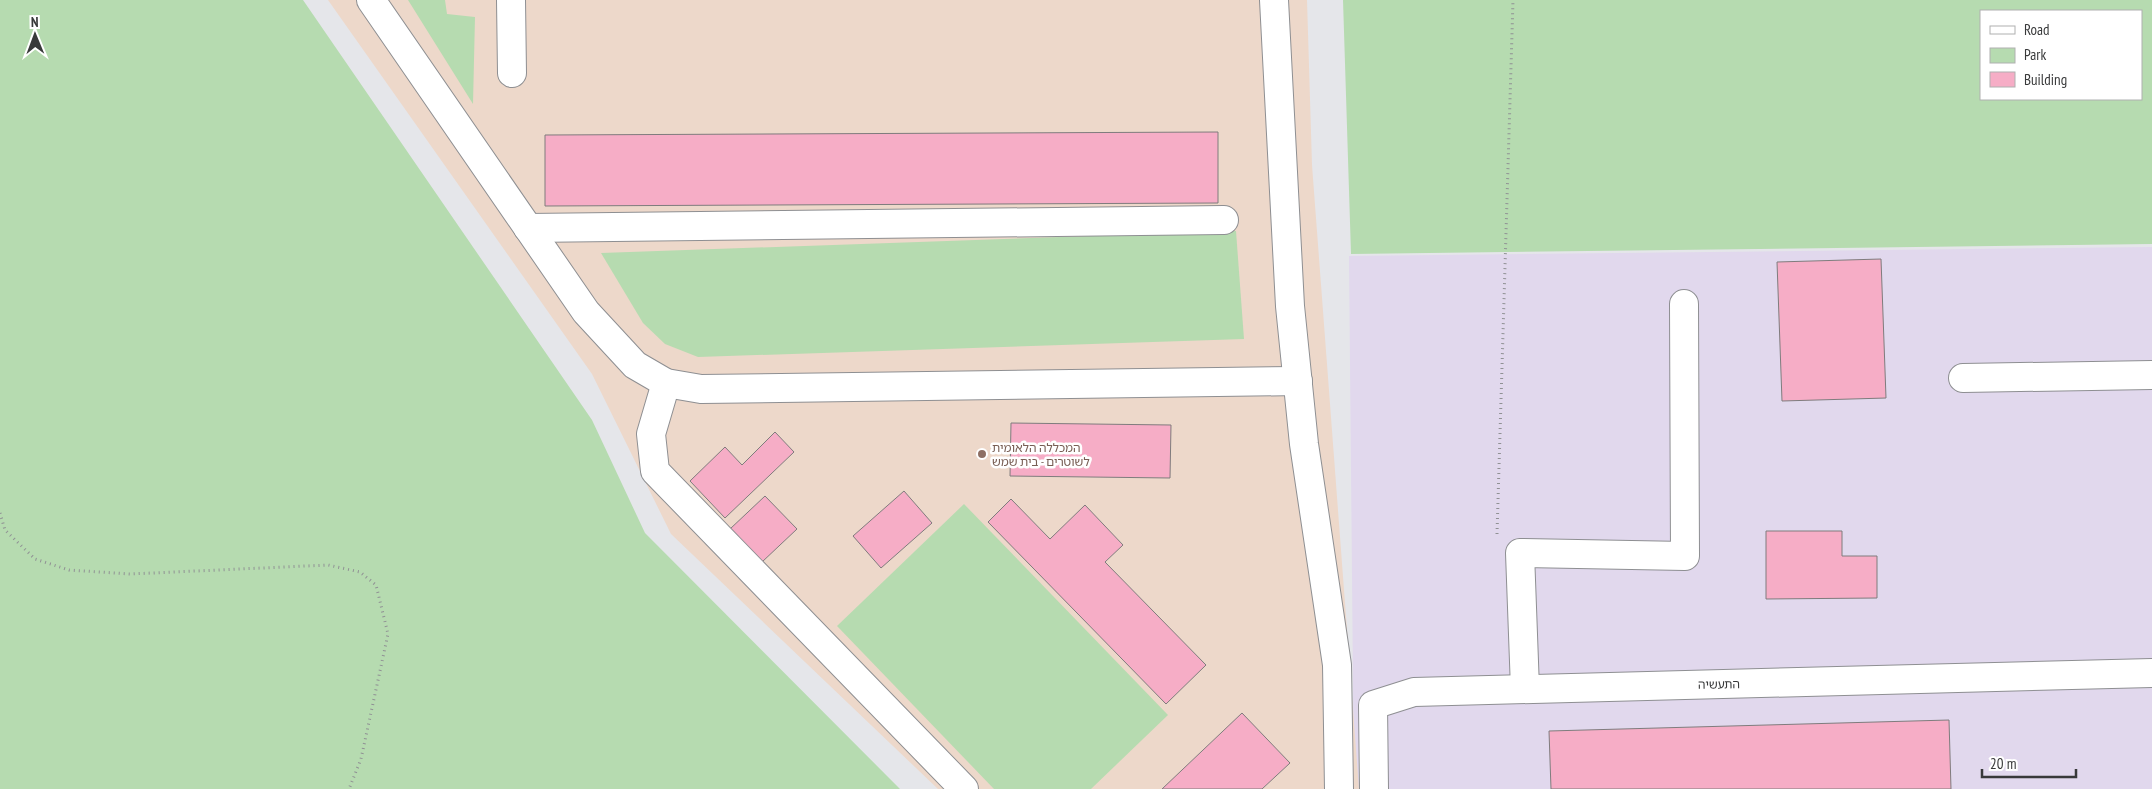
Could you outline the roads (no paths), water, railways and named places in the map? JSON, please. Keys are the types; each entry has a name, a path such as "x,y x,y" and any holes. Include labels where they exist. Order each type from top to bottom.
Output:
{"street":[{"path":"371,0 586,312 634,365 666,383 702,389 1298,381"},
{"path":"511,0 512,73"},
{"path":"1274,0 1290,306 1304,444 1337,665 1339,789"},
{"path":"528,228 1224,220"},
{"path":"1525,689 1520,553 1686,556 1684,304"},
{"path":"1963,378 2152,376"},
{"path":"666,383 651,434 655,471 964,789"},
{"name":"התעשיה","path":"1374,789 1373,705 1414,692 2152,673"}],"place":[{"name":"המכללה הלאומית לשוטרים - בית שמש","path":"982,454"}]}
